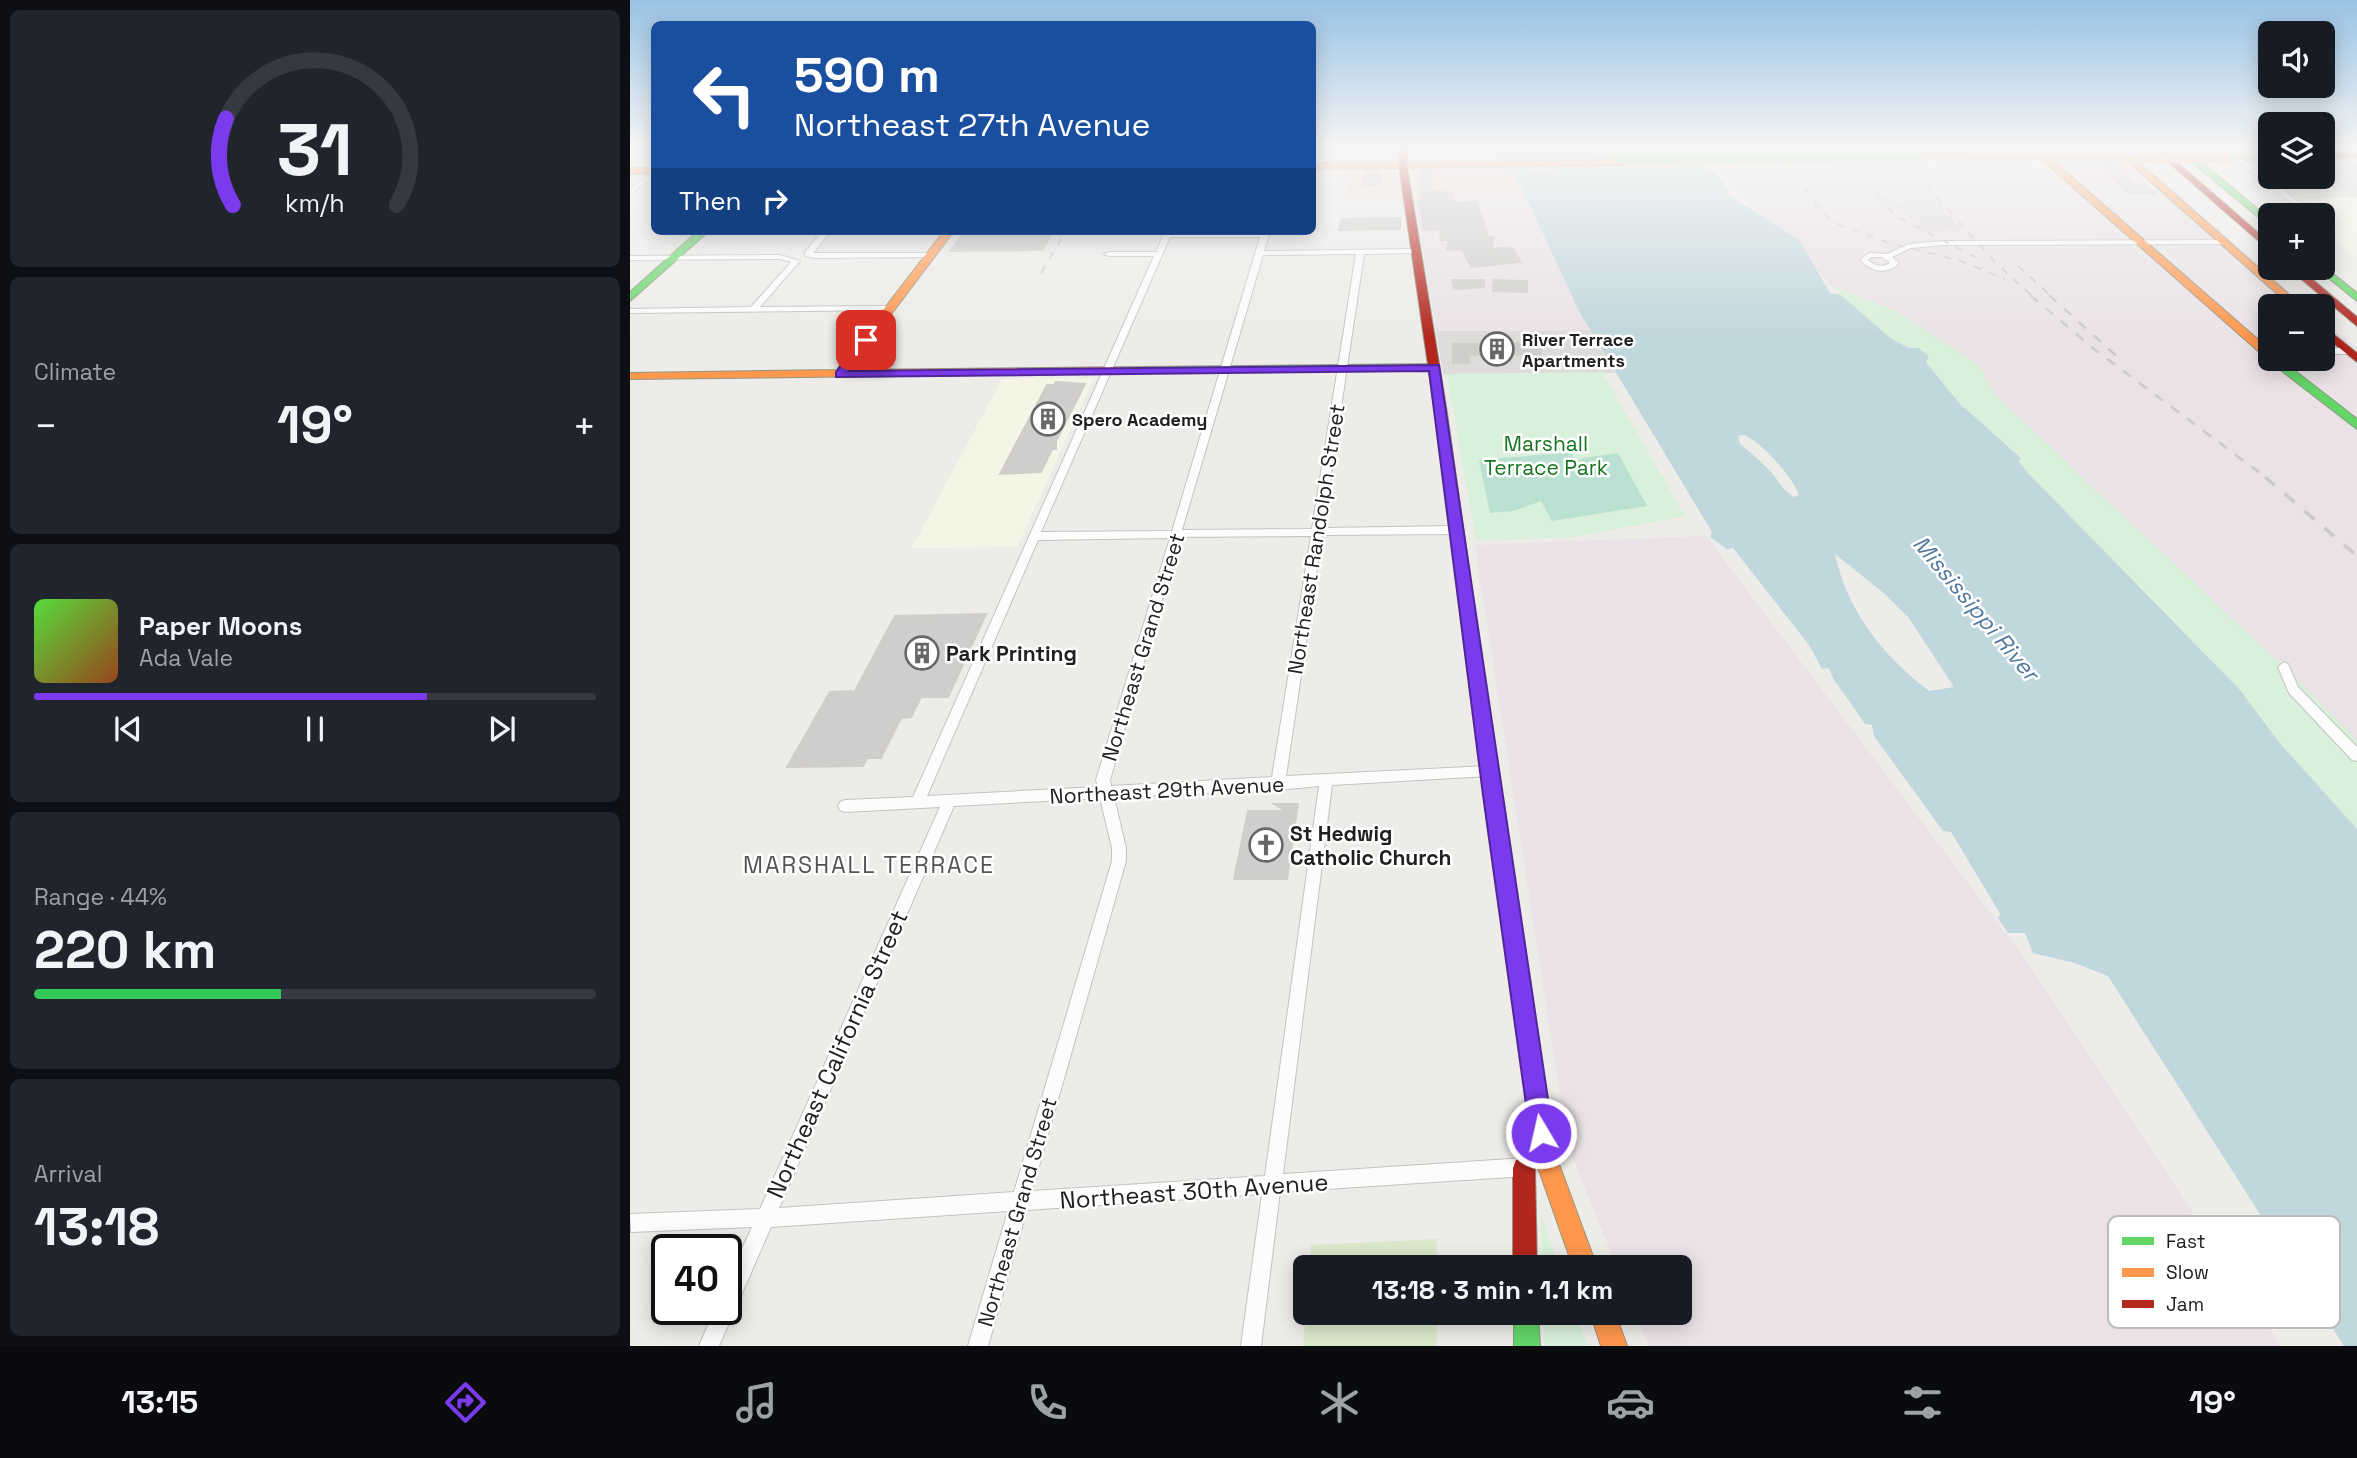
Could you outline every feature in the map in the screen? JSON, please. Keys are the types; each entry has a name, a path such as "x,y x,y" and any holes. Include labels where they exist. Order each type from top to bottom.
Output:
{"main road":[{"path":"1411,212 1545,1156 1581,1255"},
{"path":"2105,212 2258,345"},
{"path":"2194,212 2283,294"},
{"path":"2219,212 2258,240"},
{"path":"630,298 700,235"},
{"path":"840,374 946,235"},
{"path":"2307,280 2357,323"},
{"path":"2335,280 2357,298"},
{"path":"2335,340 2352,355"},
{"path":"630,376 1435,367"},
{"path":"2290,371 2357,425"},
{"path":"1524,1168 1525,1255"},
{"path":"1526,1325 1527,1346"},
{"path":"1607,1325 1614,1346"}],"street":[{"path":"823,235 808,254 930,255"},
{"path":"917,803 1167,235"},
{"name":"Northeast Grand Street","path":"978,1346 1119,861 1118,840 1103,780 1265,235"},
{"path":"1888,256 1909,246 1931,244 2224,242"},
{"path":"1260,253 1416,251"},
{"name":"Northeast Randolph Street","path":"1278,784 1360,252"},
{"path":"1108,254 1159,254"},
{"path":"630,258 794,259 795,264 753,310"},
{"path":"630,311 890,308"},
{"path":"1035,536 1455,530"},
{"path":"2284,667 2293,690 2357,756"},
{"name":"Northeast 29th Avenue","path":"845,806 1489,771"},
{"path":"1251,1346 1325,781"},
{"name":"Northeast California Street","path":"742,1271 949,802"},
{"name":"Northeast 30th Avenue","path":"631,1223 765,1218 1524,1168 1545,1156"},
{"name":"Northeast California Street","path":"709,1346 718,1325"}],"shaded area":[{"path":"1416,212 1533,212 1590,330 1436,331"},
{"path":"1758,212 2198,212 2258,263 2258,280 2278,280 2294,294 2258,294 2258,371 2335,371 2335,329 2357,348 2357,740 2305,687 1993,393 1978,365 1898,312 1831,285"},
{"path":"1901,212 1946,212 1961,229 1927,231"},
{"path":"2335,212 2357,212 2357,258 2335,240"},
{"path":"1590,330 1616,373 1443,374 1436,331"},
{"path":"1094,378 1017,547 912,548 1002,379"},
{"path":"1706,536 2020,952 2195,1216 2108,1216 2108,1328 2269,1328 2281,1346 1649,1346 1640,1325 1692,1325 1692,1255 1612,1255 1568,1147 1475,545"}],"green space":[{"path":"1831,285 1898,312 1979,365 1993,393 2305,687 2357,740 2357,829 2278,741 2240,690 2029,474 2018,461 2021,457 1959,403 1926,361 1929,356 1889,337"},
{"name":"Marshall Terrace Park","path":"1602,372 1685,516 1575,537 1476,541 1447,374"},
{"path":"1572,452 1574,462 1618,453 1647,506 1552,521 1541,501 1514,511 1490,513 1479,460"},
{"path":"1541,1215 1555,1255 1542,1255"},
{"path":"1437,1239 1437,1255 1310,1255 1311,1245"},
{"path":"1305,1325 1437,1325 1437,1346 1303,1346"},
{"path":"1543,1325 1580,1325 1588,1346 1544,1346"}],"water":[{"name":"Mississippi River","path":"1533,212 1755,212 1799,240 1830,293 1841,295 1890,338 1909,348 1918,348 1929,356 1926,362 1959,403 2021,458 2018,461 2029,474 2240,690 2278,741 2357,829 2357,1346 2344,1346 2333,1328 2340,1328 2340,1216 2261,1216 2108,976 2075,963 2033,953 2025,933 2008,933 1997,917 2001,915 1951,832 1943,831 1874,736 1872,725 1865,724 1829,668 1822,669 1809,645 1733,548 1727,549 1710,537 1712,532 1579,311","holes":["1738,436 1750,438 1776,460 1791,479 1799,495 1794,497 1787,492 1767,468 1740,444","1835,554 1886,595 1908,617 1954,687 1929,691 1882,647 1869,631 1848,595"]}],"building":[{"path":"1421,212 1480,212 1488,237 1494,237 1491,249 1512,247 1521,262 1471,267 1462,250 1447,249 1449,240 1440,240 1442,229 1424,230"},
{"path":"1401,218 1400,229 1339,230 1342,219"},
{"path":"963,235 1051,235 1042,250 950,251"},
{"path":"1452,280 1484,280 1484,287 1454,289"},
{"path":"1494,280 1527,281 1527,292 1493,291"},
{"name":"River Terrace Apartments","path":"1540,343 1542,362 1525,362 1525,354 1469,355 1469,363 1453,363 1453,344"},
{"name":"Spero Academy","path":"1056,382 1085,384 1056,441 1056,449 1052,449 1041,472 1000,474 1047,385 1054,385"},
{"path":"986,614 948,697 921,697 911,717 901,718 881,758 867,758 863,766 787,767 830,692 855,691 895,616"},
{"name":"St Hedwig Catholic Church","path":"1274,804 1298,804 1287,879 1234,879 1248,811 1286,811"}],"railway":[{"path":"1822,212 1841,226 1886,242 1961,261 2005,279"},
{"path":"1892,212 1975,257"},
{"path":"1950,212 1994,261 2032,296"},
{"path":"1041,273 1064,235"},
{"path":"2018,266 2051,296"},
{"path":"2030,295 2094,349 2268,479"},
{"path":"2049,295 2121,360"},
{"path":"2265,477 2357,556"}],"traffic: fast":[{"path":"630,298 700,235"},
{"path":"2335,280 2357,298"},
{"path":"1143,370 1435,367"},
{"path":"2288,371 2357,425"},
{"path":"1441,413 1479,697"},
{"path":"1526,1325 1527,1346"}],"traffic: slow":[{"path":"2106,212 2258,345"},
{"path":"2190,212 2283,294"},
{"path":"840,374 946,235"},
{"path":"630,376 1143,370"},
{"path":"1479,697 1545,1156 1581,1255"},
{"path":"1607,1325 1614,1346"}],"traffic: jam":[{"path":"1410,212 1441,413"},
{"path":"2229,212 2258,237"},
{"path":"2307,280 2357,323"},
{"path":"2335,340 2357,359"},
{"path":"1524,1168 1525,1255"}],"place":[{"name":"River Terrace Apartments","path":"1497,349"},
{"name":"Spero Academy","path":"1048,419"},
{"name":"Park Printing","path":"922,653"},
{"name":"St Hedwig Catholic Church","path":"1266,845"}],"district":[{"name":"MARSHALL TERRACE","path":"869,865"}],"route":[{"path":"866,340 840,374 1435,367 1455,530 1541,1133"}]}
